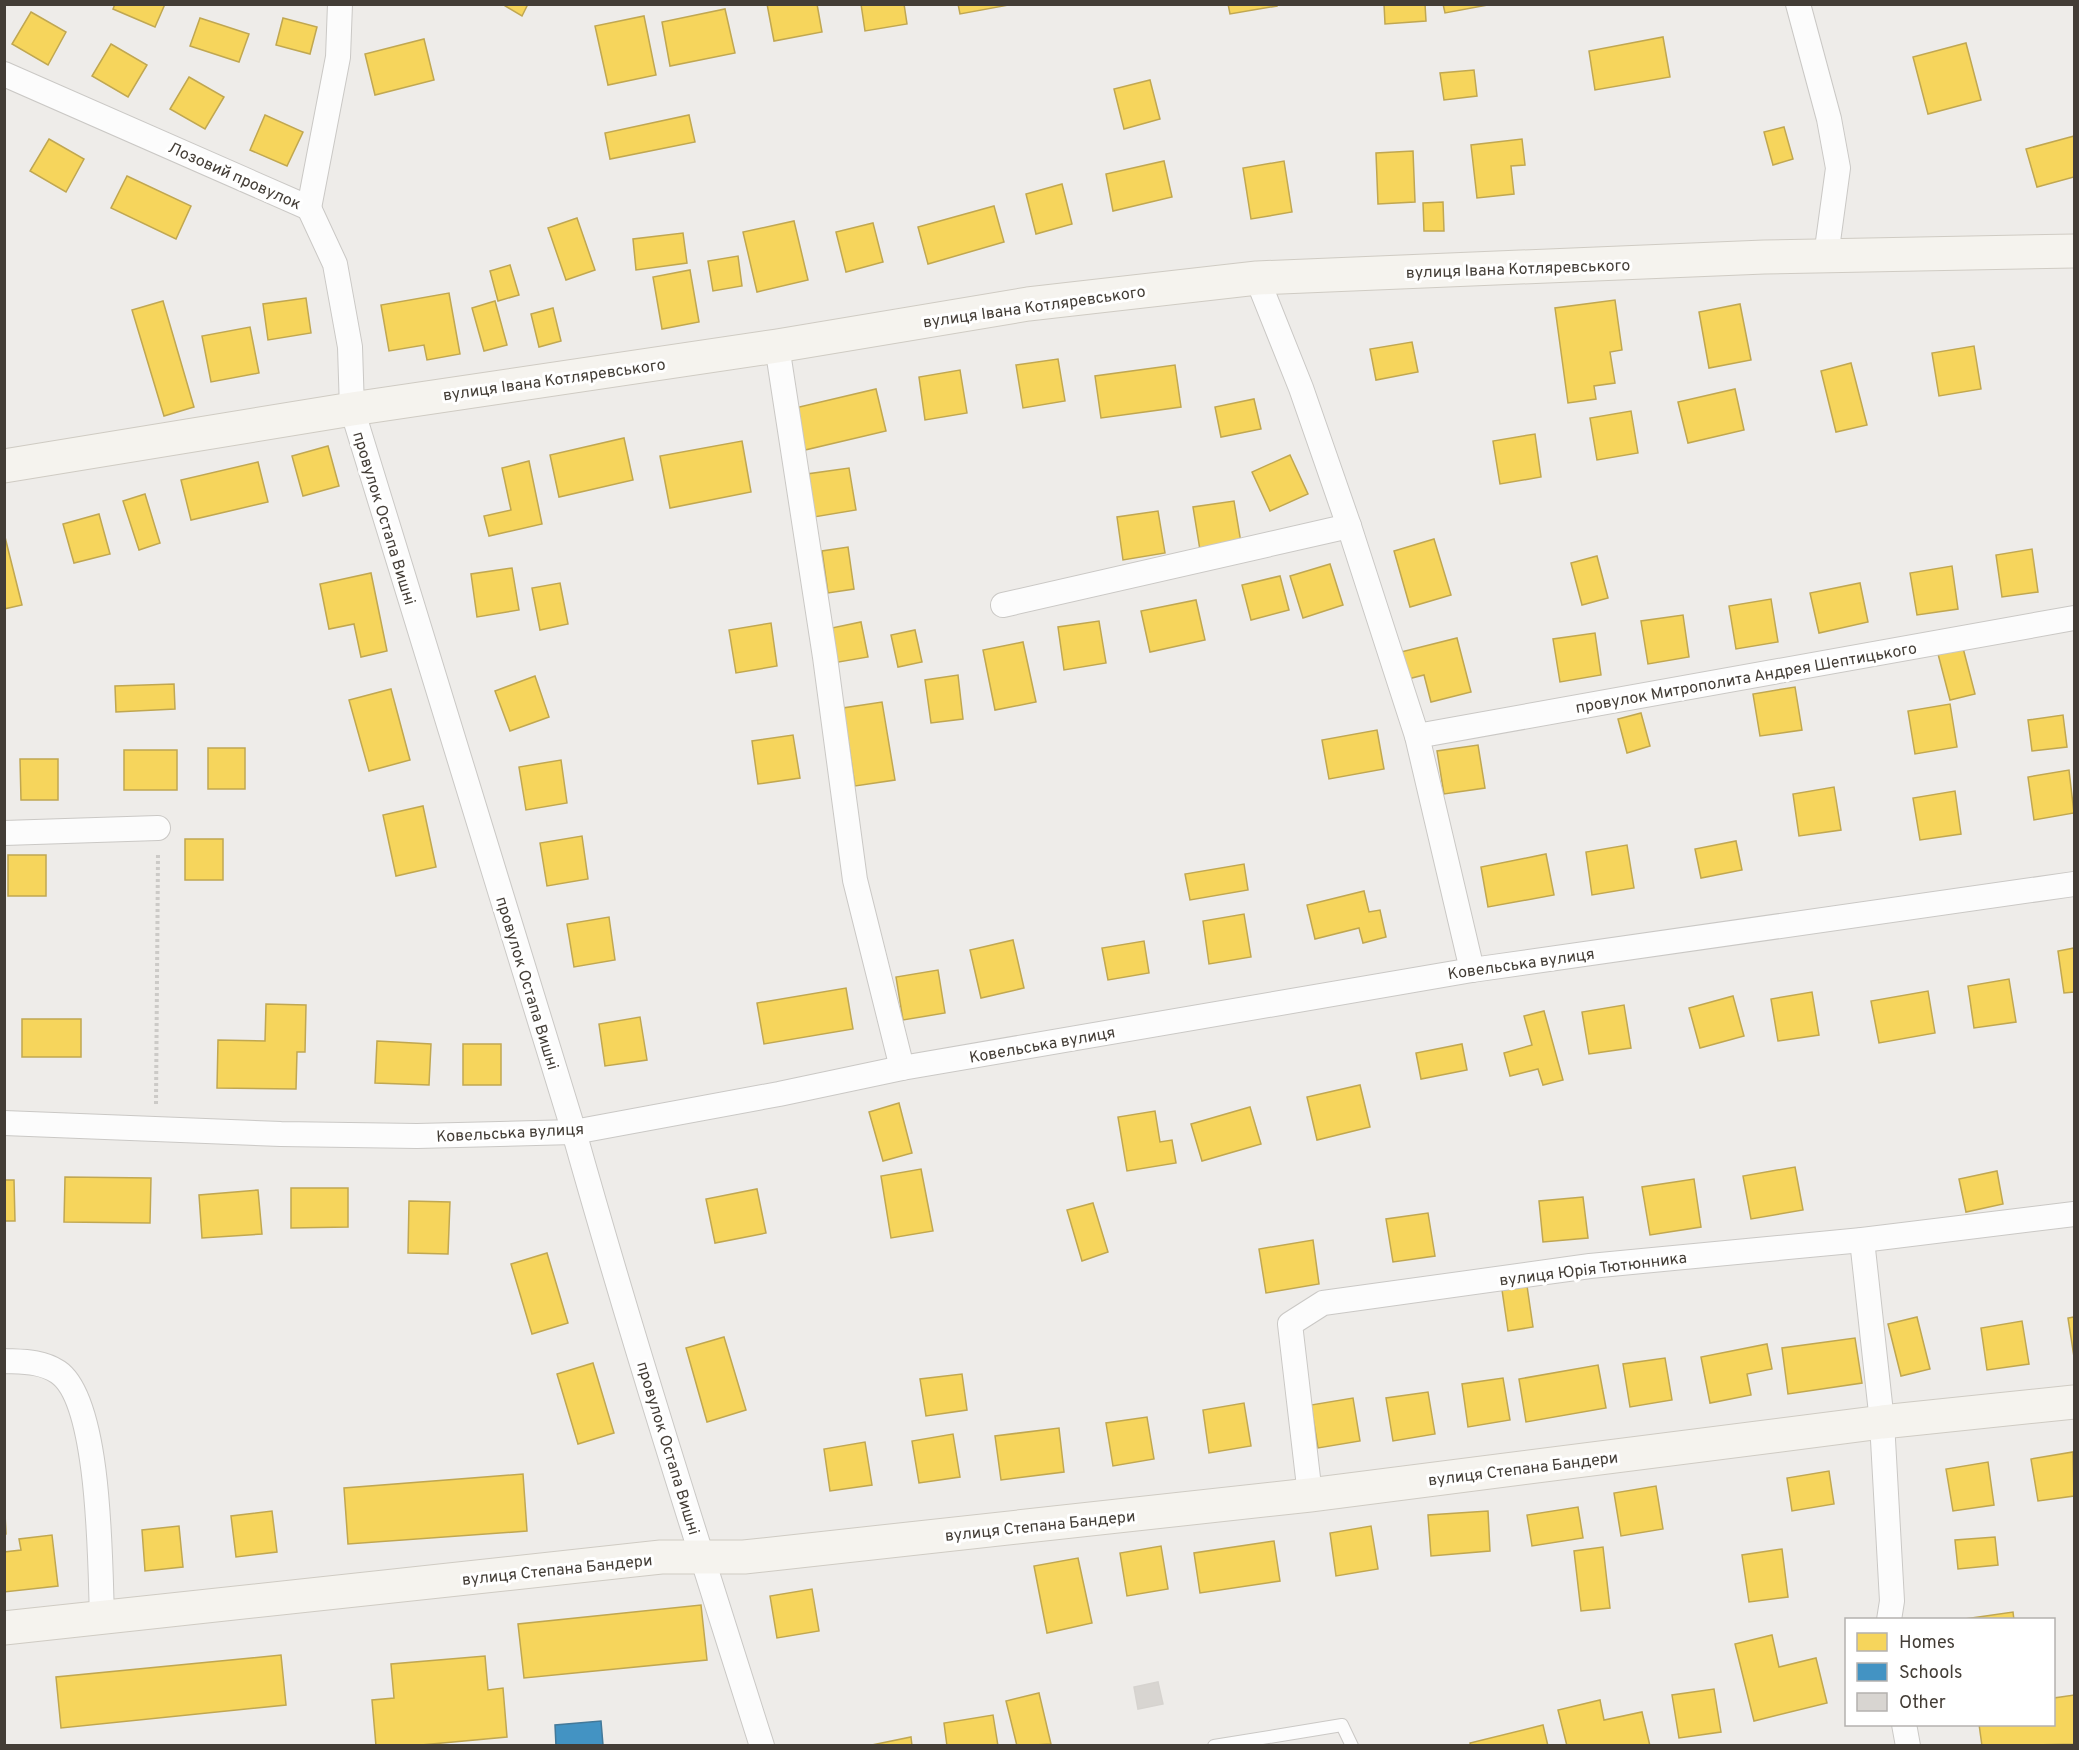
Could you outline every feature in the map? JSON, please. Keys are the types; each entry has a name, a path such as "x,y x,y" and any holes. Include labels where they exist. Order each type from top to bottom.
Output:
{"street":[{"name":"Лозовий провулок","path":"4,74 309,208 338,57 340,4"},
{"path":"1798,4 1828,119 1838,168 1826,256"},
{"name":"провулок Остапа Вишні","path":"309,208 335,264 350,347 352,409 574,1131 598,1218 762,1746"},
{"name":"вулиця Івана Котляревського","path":"4,466 352,409 777,346 1028,304 1257,278 1826,256 2074,251"},
{"path":"1257,278 1301,388 1349,526 1417,736 1472,970"},
{"path":"777,346 825,657 855,880 902,1068"},
{"path":"1003,605 1349,526"},
{"name":"провулок Митрополита Андрея Шептицького","path":"1417,736 2074,618"},
{"path":"4,833 158,828"},
{"name":"Ковельська вулиця","path":"4,1123 281,1134 417,1136 574,1131 779,1094 902,1068 1472,970 2074,884"},
{"name":"вулиця Юрія Тютюнника","path":"1310,1496 1290,1324 1323,1303 1590,1266 1862,1239 2074,1214"},
{"path":"1862,1239 1882,1422 1892,1601 1889,1618"},
{"path":"4,1361 38,1363 59,1373 74,1391 90,1444 96,1497 102,1618"},
{"name":"вулиця Степана Бандери","path":"4,1628 661,1557 744,1557 1310,1496 1882,1422 2074,1402"},
{"path":"1904,1726 1908,1746"}],"lane":[{"path":"1214,1746 1342,1725 1352,1746"}],"path":[{"path":"156,1129 158,828"}],"building: Homes":[{"path":"115,4 165,4 155,27 113,9"},
{"path":"502,4 528,4 522,16"},
{"path":"767,4 817,4 822,32 774,41"},
{"path":"861,4 904,4 907,24 865,31"},
{"path":"958,4 1009,4 1009,5 960,14"},
{"path":"1228,4 1277,4 1277,6 1230,14"},
{"path":"1384,4 1425,4 1426,21 1385,24"},
{"path":"1443,4 1493,4 1445,13"},
{"path":"725,9 735,53 670,66 662,22"},
{"path":"31,12 66,32 48,65 12,44"},
{"path":"644,16 656,75 608,85 595,26"},
{"path":"200,18 249,34 239,62 190,46"},
{"path":"283,18 317,27 310,54 276,45"},
{"path":"1663,37 1670,77 1595,90 1589,51"},
{"path":"424,39 434,80 375,95 365,54"},
{"path":"1966,43 1981,100 1928,114 1913,57"},
{"path":"111,44 147,65 128,97 92,76"},
{"path":"1474,70 1477,96 1444,100 1440,73"},
{"path":"189,77 224,97 205,129 170,109"},
{"path":"1150,80 1160,119 1124,129 1114,89"},
{"path":"265,115 303,132 287,166 250,150"},
{"path":"689,115 695,142 610,159 605,133"},
{"path":"1784,127 1793,159 1773,165 1764,132"},
{"path":"2074,136 2074,177 2037,187 2026,149"},
{"path":"49,139 84,159 66,192 30,171"},
{"path":"1522,139 1525,165 1511,166 1514,194 1477,198 1471,145"},
{"path":"1413,151 1415,202 1378,204 1376,153"},
{"path":"1164,161 1172,197 1113,211 1106,174"},
{"path":"1284,161 1292,212 1251,219 1243,168"},
{"path":"127,176 191,206 176,239 111,208"},
{"path":"1062,184 1072,224 1036,234 1026,194"},
{"path":"1443,202 1444,231 1424,231 1423,203"},
{"path":"994,206 1004,242 928,264 918,227"},
{"path":"577,218 595,270 566,280 548,228"},
{"path":"794,221 808,280 757,292 743,232"},
{"path":"873,223 883,262 846,272 836,232"},
{"path":"683,233 687,263 636,270 633,239"},
{"path":"738,256 742,286 713,291 708,261"},
{"path":"510,265 519,295 498,301 490,271"},
{"path":"690,270 699,322 662,329 653,277"},
{"path":"449,293 460,354 427,360 424,345 389,351 381,305"},
{"path":"306,298 311,333 268,340 263,304"},
{"path":"1615,300 1622,350 1610,352 1615,383 1594,386 1596,399 1568,403 1555,308"},
{"path":"163,301 194,407 164,416 132,310"},
{"path":"495,301 507,345 484,351 472,308"},
{"path":"1740,304 1751,360 1709,368 1699,312"},
{"path":"553,308 561,341 539,347 531,314"},
{"path":"250,327 259,373 211,382 202,336"},
{"path":"1412,342 1418,372 1376,380 1370,349"},
{"path":"1974,346 1981,389 1939,396 1932,353"},
{"path":"1058,359 1065,401 1023,408 1016,365"},
{"path":"1851,363 1867,425 1836,432 1821,371"},
{"path":"1175,365 1181,407 1101,418 1095,376"},
{"path":"960,370 967,413 925,420 919,377"},
{"path":"876,389 886,431 805,450 795,408"},
{"path":"1735,389 1744,430 1688,443 1678,402"},
{"path":"1254,399 1261,429 1221,437 1215,407"},
{"path":"1631,411 1638,453 1597,460 1590,418"},
{"path":"1535,434 1541,477 1500,484 1493,441"},
{"path":"624,438 633,480 559,497 550,455"},
{"path":"742,441 751,492 670,508 660,456"},
{"path":"328,446 339,486 303,496 292,456"},
{"path":"1290,455 1308,494 1270,511 1252,472"},
{"path":"529,461 542,524 489,536 484,516 511,510 502,468"},
{"path":"258,462 268,502 191,520 181,480"},
{"path":"849,468 856,510 814,517 807,474"},
{"path":"145,494 160,543 139,550 123,501"},
{"path":"1234,501 1241,543 1200,550 1193,507"},
{"path":"1158,511 1165,553 1123,560 1117,517"},
{"path":"99,514 110,554 74,563 63,524"},
{"path":"4,533 22,605 4,609"},
{"path":"1434,539 1451,595 1410,607 1394,551"},
{"path":"848,547 854,589 828,593 822,551"},
{"path":"2032,549 2038,592 2002,597 1996,555"},
{"path":"1597,556 1608,598 1582,605 1571,563"},
{"path":"1330,564 1343,605 1303,618 1290,576"},
{"path":"1952,566 1958,609 1917,615 1910,573"},
{"path":"512,568 519,610 477,617 471,574"},
{"path":"371,573 387,651 361,657 354,624 329,629 320,584"},
{"path":"1280,576 1289,610 1251,620 1242,585"},
{"path":"560,583 568,624 540,630 532,588"},
{"path":"1860,583 1868,622 1819,633 1810,593"},
{"path":"1771,599 1778,642 1736,649 1729,606"},
{"path":"1196,600 1205,640 1150,652 1141,611"},
{"path":"1683,615 1689,657 1648,664 1641,621"},
{"path":"1099,621 1106,663 1064,670 1058,627"},
{"path":"861,622 868,657 833,663 827,629"},
{"path":"771,623 777,666 736,673 729,630"},
{"path":"915,630 922,662 898,667 891,635"},
{"path":"1595,633 1601,675 1560,682 1553,639"},
{"path":"1457,638 1471,692 1431,702 1424,675 1404,680 1397,653"},
{"path":"1023,642 1036,702 995,710 983,650"},
{"path":"1963,648 1975,694 1950,700 1938,654"},
{"path":"958,675 963,719 931,723 925,680"},
{"path":"535,676 549,717 510,731 495,691"},
{"path":"174,684 175,709 116,712 115,686"},
{"path":"1795,687 1802,730 1760,736 1753,694"},
{"path":"391,689 410,760 369,771 349,700"},
{"path":"882,702 895,780 855,786 843,708"},
{"path":"1950,704 1957,747 1915,754 1908,711"},
{"path":"1641,713 1650,746 1627,753 1618,719"},
{"path":"2063,715 2067,747 2032,751 2028,720"},
{"path":"1377,730 1384,769 1329,779 1322,740"},
{"path":"793,735 800,778 758,784 752,741"},
{"path":"1478,745 1485,788 1444,794 1437,751"},
{"path":"208,748 245,748 245,789 208,789"},
{"path":"124,750 177,750 177,790 124,790"},
{"path":"20,759 58,759 58,800 21,800"},
{"path":"561,760 567,803 526,810 519,767"},
{"path":"2069,770 2074,813 2034,820 2028,777"},
{"path":"1834,787 1841,830 1799,836 1793,794"},
{"path":"1955,791 1961,834 1920,840 1913,798"},
{"path":"423,806 436,867 396,876 383,815"},
{"path":"582,836 588,879 547,886 540,843"},
{"path":"185,839 223,839 223,880 185,880"},
{"path":"1736,841 1742,870 1701,878 1695,849"},
{"path":"1627,845 1634,888 1592,895 1586,852"},
{"path":"1546,854 1554,895 1488,907 1481,867"},
{"path":"8,855 46,855 46,896 8,896"},
{"path":"1244,864 1248,890 1190,900 1185,874"},
{"path":"1364,891 1369,912 1380,910 1386,937 1363,943 1359,928 1315,939 1307,905"},
{"path":"1244,914 1251,957 1209,964 1203,921"},
{"path":"609,917 615,960 574,967 567,924"},
{"path":"1013,940 1024,988 981,998 970,950"},
{"path":"1144,941 1149,973 1108,980 1102,948"},
{"path":"2074,948 2074,992 2064,993 2058,951"},
{"path":"938,970 945,1013 903,1020 896,977"},
{"path":"2009,979 2016,1022 1974,1028 1968,986"},
{"path":"846,988 853,1029 764,1044 757,1003"},
{"path":"1928,991 1935,1033 1879,1043 1871,1001"},
{"path":"1812,992 1819,1035 1778,1041 1771,999"},
{"path":"1733,996 1744,1036 1700,1048 1689,1008"},
{"path":"266,1004 306,1005 305,1052 297,1052 296,1089 217,1088 218,1040 265,1041"},
{"path":"1624,1005 1631,1048 1589,1054 1582,1012"},
{"path":"1544,1011 1563,1080 1543,1085 1538,1069 1510,1076 1504,1053 1532,1045 1524,1016"},
{"path":"640,1017 647,1060 605,1066 599,1024"},
{"path":"22,1019 81,1019 81,1057 22,1057"},
{"path":"377,1041 431,1044 429,1085 375,1083"},
{"path":"463,1044 501,1044 501,1085 463,1085"},
{"path":"1462,1044 1467,1070 1421,1079 1416,1053"},
{"path":"1360,1085 1370,1127 1317,1140 1307,1097"},
{"path":"899,1103 912,1153 883,1161 869,1112"},
{"path":"1250,1107 1261,1144 1202,1161 1191,1124"},
{"path":"1155,1111 1160,1142 1172,1140 1176,1163 1127,1171 1118,1117"},
{"path":"1795,1167 1803,1210 1751,1219 1743,1176"},
{"path":"921,1169 933,1231 891,1238 881,1176"},
{"path":"1997,1171 2003,1204 1966,1212 1959,1179"},
{"path":"65,1177 151,1178 150,1223 64,1222"},
{"path":"1694,1179 1701,1227 1650,1235 1642,1187"},
{"path":"4,1180 14,1180 15,1221 4,1221"},
{"path":"291,1188 348,1188 348,1227 291,1228"},
{"path":"757,1189 766,1233 715,1243 706,1199"},
{"path":"258,1190 262,1234 202,1238 199,1195"},
{"path":"1583,1197 1588,1238 1543,1242 1539,1201"},
{"path":"409,1201 450,1202 448,1254 408,1253"},
{"path":"1093,1203 1108,1252 1082,1261 1067,1210"},
{"path":"1428,1213 1435,1256 1393,1262 1386,1219"},
{"path":"1313,1240 1319,1284 1266,1293 1259,1249"},
{"path":"547,1253 568,1323 532,1334 511,1264"},
{"path":"1526,1279 1533,1327 1508,1331 1501,1283"},
{"path":"1917,1317 1930,1369 1901,1376 1888,1324"},
{"path":"2074,1317 2074,1357 2068,1318"},
{"path":"2022,1321 2029,1364 1987,1370 1981,1328"},
{"path":"724,1337 746,1410 707,1422 686,1348"},
{"path":"1855,1338 1862,1383 1788,1394 1782,1348"},
{"path":"1767,1344 1772,1369 1747,1374 1751,1395 1710,1403 1701,1357"},
{"path":"1665,1358 1672,1400 1630,1407 1623,1364"},
{"path":"593,1363 614,1433 578,1444 557,1374"},
{"path":"1598,1365 1606,1408 1526,1422 1519,1379"},
{"path":"962,1374 967,1410 926,1416 920,1379"},
{"path":"1503,1378 1510,1420 1468,1427 1462,1384"},
{"path":"1428,1392 1435,1434 1393,1441 1386,1398"},
{"path":"1353,1398 1360,1441 1318,1448 1311,1405"},
{"path":"1244,1403 1251,1446 1209,1453 1203,1410"},
{"path":"1147,1417 1154,1459 1113,1466 1106,1423"},
{"path":"1059,1428 1064,1472 1001,1480 995,1436"},
{"path":"953,1434 960,1477 919,1483 912,1441"},
{"path":"865,1442 872,1485 830,1491 824,1449"},
{"path":"2073,1452 2074,1496 2038,1501 2031,1459"},
{"path":"1988,1462 1994,1505 1953,1511 1946,1469"},
{"path":"1829,1471 1834,1504 1792,1511 1787,1478"},
{"path":"523,1474 527,1531 348,1544 344,1488"},
{"path":"1656,1486 1663,1529 1621,1536 1614,1493"},
{"path":"4,1493 6,1534 4,1535"},
{"path":"1578,1507 1583,1538 1532,1546 1527,1515"},
{"path":"272,1511 277,1552 236,1557 231,1516"},
{"path":"1488,1511 1490,1551 1431,1556 1428,1515"},
{"path":"179,1526 183,1567 145,1571 142,1530"},
{"path":"1371,1526 1378,1569 1336,1576 1330,1533"},
{"path":"52,1535 58,1586 4,1592 4,1552 21,1550 19,1539"},
{"path":"1995,1537 1998,1565 1958,1569 1955,1540"},
{"path":"1274,1541 1280,1581 1200,1593 1194,1553"},
{"path":"1161,1546 1168,1589 1127,1596 1120,1553"},
{"path":"1603,1547 1610,1608 1581,1611 1574,1551"},
{"path":"1782,1549 1788,1597 1749,1602 1742,1555"},
{"path":"1078,1558 1092,1623 1047,1633 1034,1566"},
{"path":"812,1589 819,1631 777,1638 770,1596"},
{"path":"701,1605 707,1660 524,1678 518,1624"},
{"path":"2013,1612 2014,1618 1972,1618"},
{"path":"1772,1635 1779,1667 1816,1658 1827,1703 1754,1721 1735,1644"},
{"path":"281,1655 286,1705 61,1728 56,1677"},
{"path":"485,1656 488,1690 503,1688 507,1737 410,1746 376,1746 372,1700 394,1698 391,1664"},
{"path":"1714,1689 1721,1732 1679,1738 1672,1695"},
{"path":"1039,1693 1051,1744 1017,1746 1006,1701"},
{"path":"2074,1695 2074,1744 1982,1746 1979,1726 2055,1726 2055,1698"},
{"path":"1600,1700 1604,1720 1642,1712 1650,1746 1567,1746 1558,1710"},
{"path":"993,1715 998,1746 947,1746 944,1723"},
{"path":"1543,1725 1548,1746 1471,1746 1470,1743"},
{"path":"911,1737 912,1746 867,1746"}],"building: Schools":[{"path":"601,1721 603,1745 556,1746 555,1725"}],"building: Other":[{"path":"1158,1682 1163,1704 1138,1709 1134,1687"}]}
